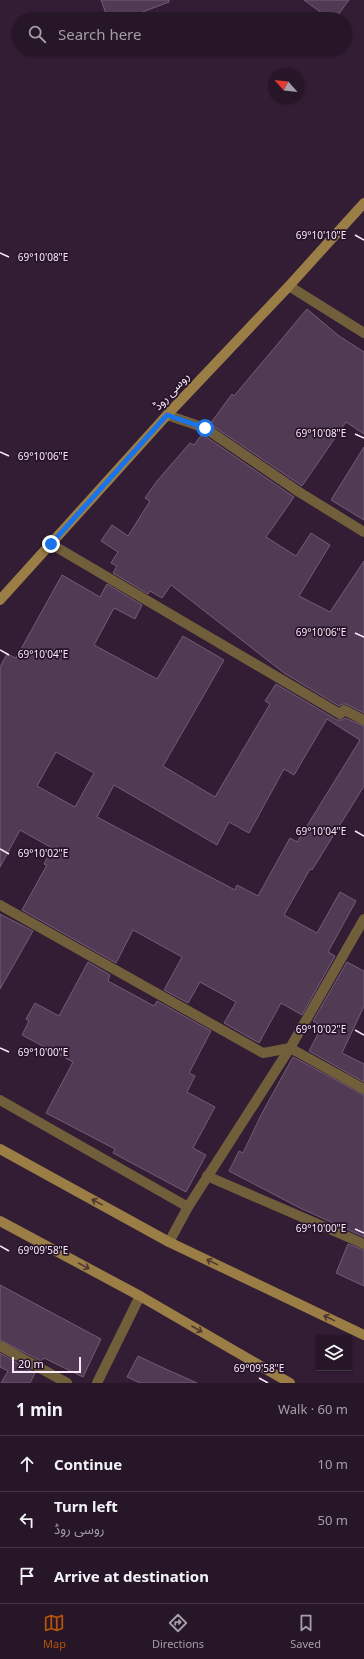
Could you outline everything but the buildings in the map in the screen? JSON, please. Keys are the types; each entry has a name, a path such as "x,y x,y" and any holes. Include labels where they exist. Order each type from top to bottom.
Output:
{"street":[{"name":"روسی روڈ","path":"0,600 167,415 289,286 364,203"},
{"path":"289,286 364,333"},
{"path":"167,415 205,428 299,492 364,532"},
{"path":"51,544 340,714 344,710 364,720"},
{"path":"0,904 263,1053 290,1048 364,1089"},
{"path":"169,1242 207,1176 290,1048 364,919"},
{"path":"0,1100 188,1207"},
{"path":"0,1149 169,1242 364,1335"},
{"path":"207,1176 364,1244"},
{"path":"0,1221 140,1296 290,1383"},
{"path":"97,1383 140,1296"},
{"path":"0,1346 67,1383"}],"route":[{"path":"51,544 167,415 205,428"}]}
